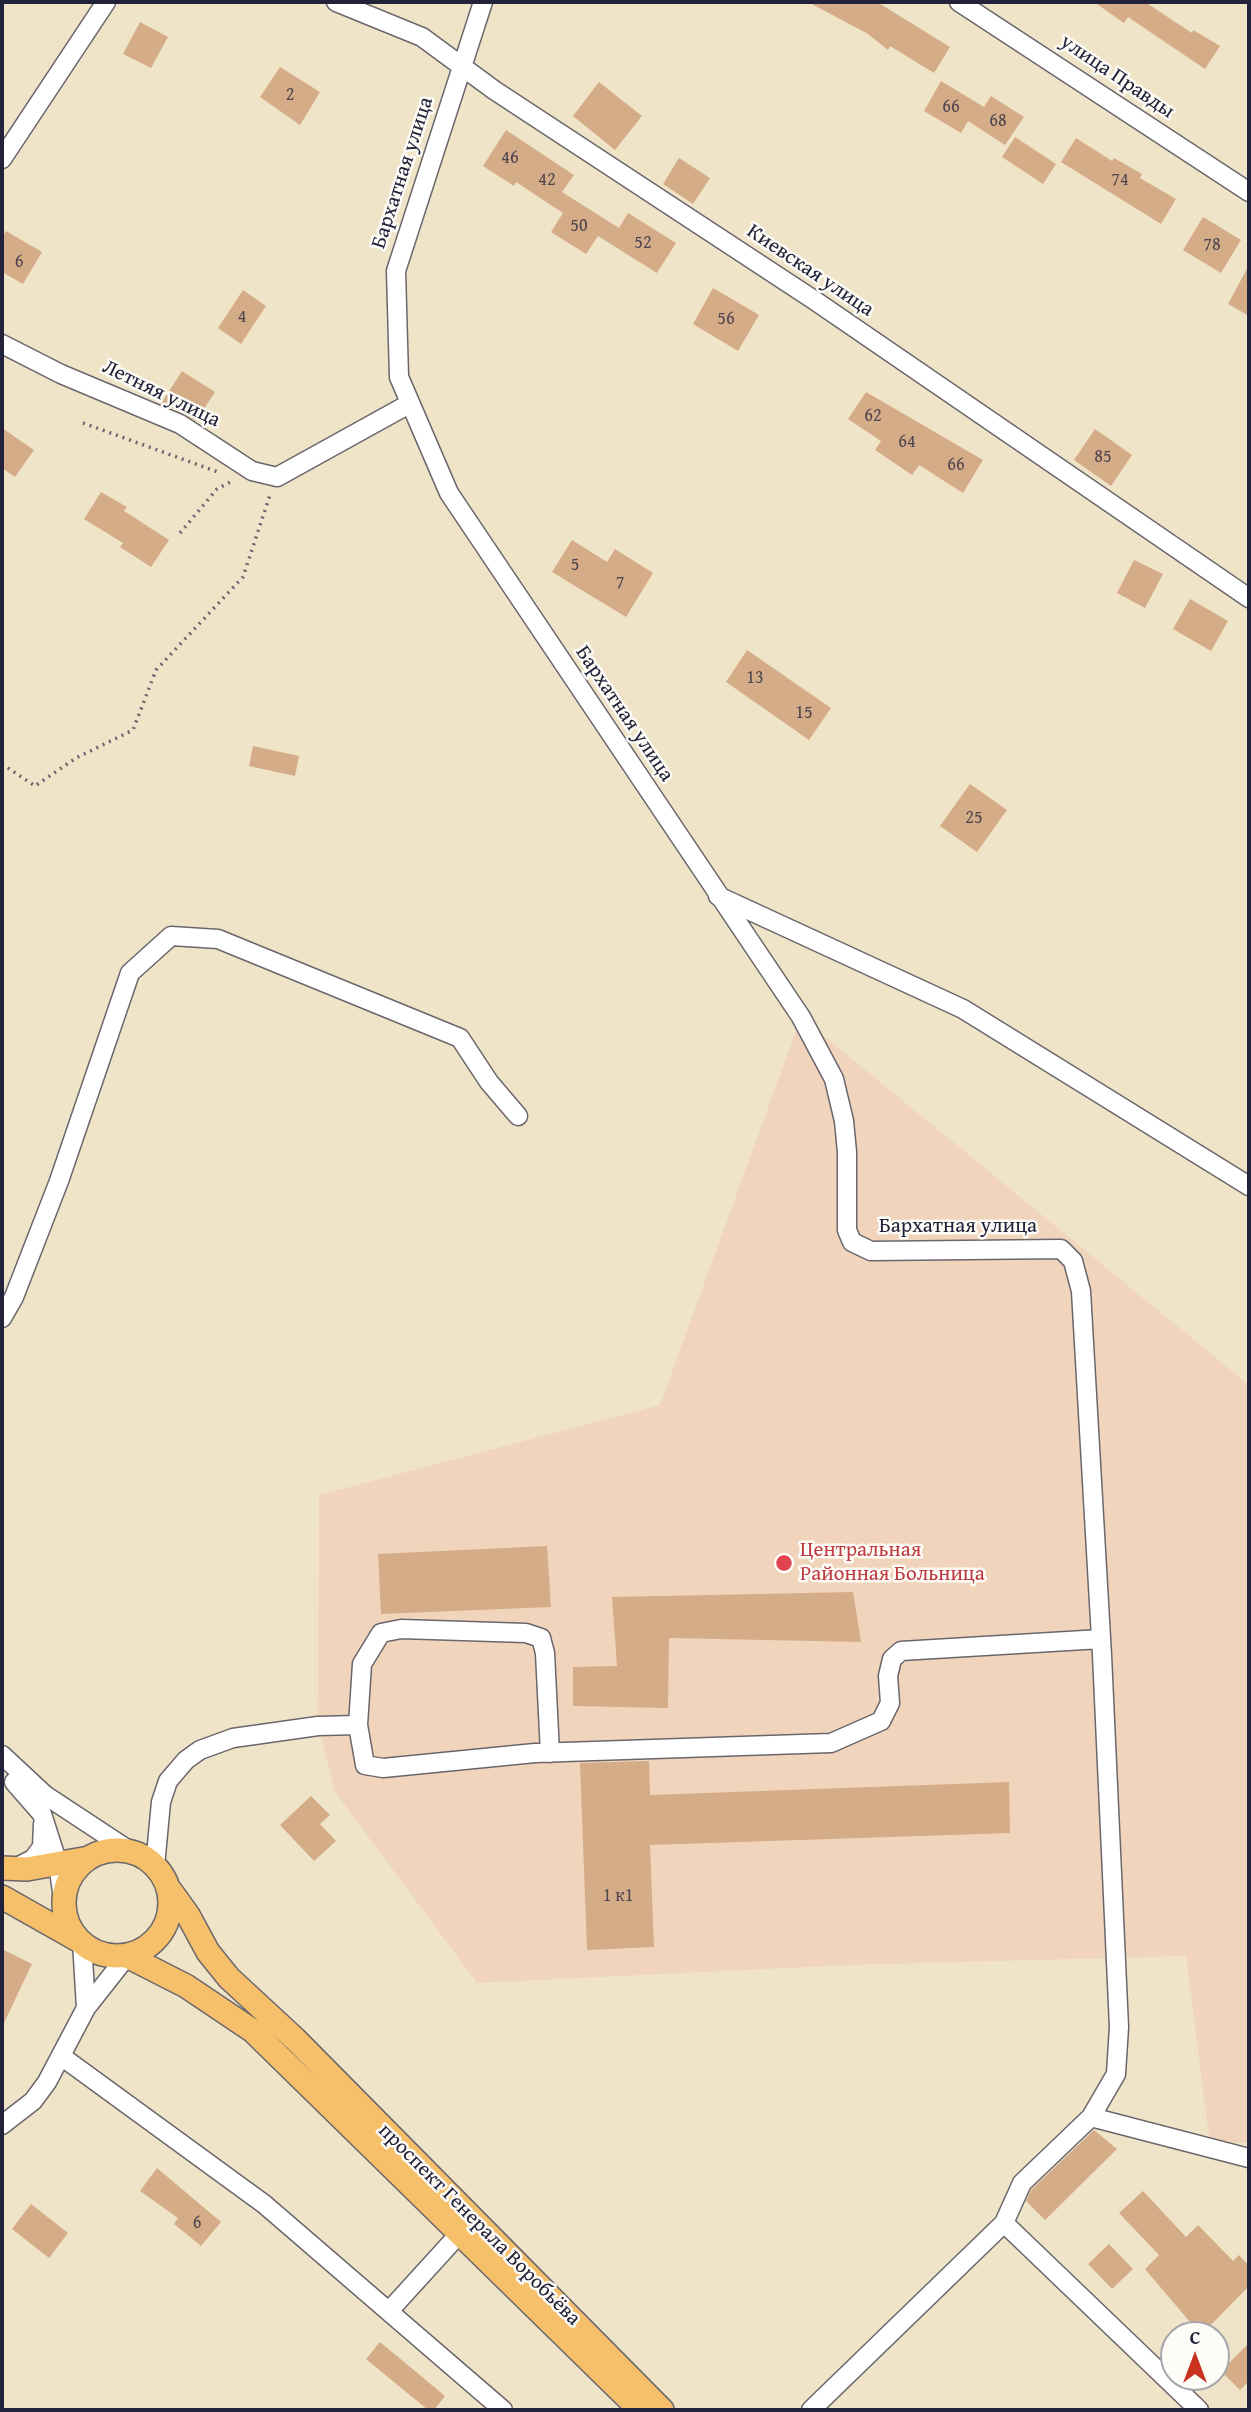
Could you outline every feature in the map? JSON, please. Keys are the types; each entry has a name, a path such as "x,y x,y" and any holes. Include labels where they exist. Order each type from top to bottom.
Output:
{"main road":[{"path":"7,1868 58,1864 115,1850 130,1851 155,1866 188,1915 208,1952 287,2047"},
{"path":"82,1942 66,1919 64,1905 70,1878 89,1858"},
{"path":"127,1956 145,1948 164,1928 171,1903 170,1891"},
{"path":"2,1897 106,1955 127,1956 287,2047"},
{"name":"проспект Генерала Воробьёва","path":"287,2047 460,2233 641,2410"},
{"name":"проспект Генерала Воробьёва","path":"287,2047 662,2410"}],"street":[{"path":"2,159 106,2"},
{"name":"Киевская улица","path":"335,2 422,37 460,67 814,300 1249,598"},
{"name":"Бархатная улица","path":"482,2 396,271 399,377 409,404 449,493 801,1017 834,1079 844,1121 847,1152 847,1230 852,1242 871,1251 1061,1249 1073,1261 1081,1291 1101,1639"},
{"name":"улица Правды","path":"959,2 1249,192"},
{"name":"Летняя улица","path":"2,344 61,374 180,424 252,471 277,477"},
{"path":"277,477 409,404"},
{"path":"718,896 963,1009 1249,1186"},
{"path":"2,1318 14,1297 59,1181 130,973 171,936 218,939 460,1038 489,1082 518,1116"},
{"path":"550,1753 545,1653 541,1638 526,1633 401,1629 381,1633 362,1664 358,1725 365,1765 383,1768 550,1753 831,1744 881,1721 890,1703 888,1676 892,1659 901,1651 1101,1639 1119,2027 1116,2074 1091,2117 1022,2183 1004,2223 811,2410"},
{"path":"155,1866 161,1802 168,1781 186,1760 200,1750 233,1738 318,1726 358,1725"},
{"path":"2,1755 45,1795 130,1851"},
{"path":"2,1770 42,1814 58,1864 64,1905"},
{"path":"7,1868 33,1859 42,1847 42,1814"},
{"path":"82,1942 86,2008"},
{"path":"2,2126 33,2101 86,2008 127,1956"},
{"path":"61,2056 264,2204 503,2410"},
{"path":"1091,2117 1249,2158"},
{"path":"1004,2223 1199,2410"},
{"path":"389,2311 460,2233"}],"path":[{"path":"83,422 237,479 217,489 180,533"},
{"path":"2,764 35,786 76,758 133,730 156,670 243,577 277,477"}],"shaded area":[{"name":"Центральная Районная Больница","path":"801,1017 1249,1385 1249,2142 1210,2144 1186,1956 849,1965 477,1983 335,1792 318,1726 319,1495 660,1405"}],"building":[{"path":"808,2 877,2 950,47 934,73 890,46 888,50 868,34"},
{"path":"1094,2 1145,2 1192,33 1193,30 1220,46 1205,69 1128,17 1124,23"},
{"path":"140,22 168,37 151,68 123,54"},
{"path":"280,67 320,92 300,125 260,97"},
{"path":"941,81 984,107 991,96 1024,117 1005,145 968,121 961,133 924,111"},
{"path":"599,82 642,116 615,150 573,116"},
{"path":"506,130 574,175 562,192 619,228 628,213 676,243 657,273 598,236 586,254 551,232 563,213 516,182 514,186 483,166"},
{"path":"1015,137 1056,164 1043,184 1002,157"},
{"path":"1076,138 1112,161 1114,158 1142,174 1140,178 1176,199 1161,224 1061,162"},
{"path":"679,158 710,178 693,204 663,184"},
{"path":"1203,217 1241,240 1221,273 1183,250"},
{"path":"6,231 42,252 23,284 2,272 2,239"},
{"path":"1249,265 1249,316 1228,304"},
{"path":"713,288 759,315 738,351 693,324"},
{"path":"243,290 266,306 241,344 218,328"},
{"path":"182,371 215,392 196,421 162,402"},
{"path":"866,392 983,460 963,493 919,465 912,475 875,450 881,441 848,419"},
{"path":"2,428 34,450 15,477 2,468"},
{"path":"1095,429 1132,455 1111,486 1074,460"},
{"path":"101,492 127,507 124,511 169,540 151,567 120,547 123,543 84,519"},
{"path":"572,540 607,562 615,549 653,573 626,617 552,572"},
{"path":"1134,560 1163,574 1145,608 1117,593"},
{"path":"1190,599 1228,621 1211,651 1173,629"},
{"path":"747,650 831,708 809,740 726,682"},
{"path":"253,746 299,756 295,776 249,766"},
{"path":"970,784 1007,810 977,852 940,826"},
{"path":"547,1546 551,1607 381,1614 378,1554"},
{"path":"853,1592 861,1642 669,1638 668,1708 573,1706 573,1667 617,1666 612,1597"},
{"path":"649,1761 650,1795 1009,1782 1010,1833 650,1845 654,1947 587,1950 580,1763"},
{"path":"311,1796 330,1815 320,1824 336,1841 314,1861 280,1825"},
{"path":"2,1949 32,1964 2,2027"},
{"path":"1094,2130 1117,2149 1045,2220 1026,2201 1031,2190"},
{"path":"157,2168 221,2222 201,2246 174,2224 178,2218 140,2191"},
{"path":"1143,2191 1186,2237 1198,2225 1233,2261 1239,2255 1249,2266 1249,2286 1215,2321 1189,2321 1145,2269 1159,2255 1119,2213"},
{"path":"31,2204 68,2233 49,2258 12,2229"},
{"path":"1109,2244 1133,2269 1112,2289 1088,2264"},
{"path":"380,2342 445,2396 434,2410 428,2410 366,2359"},
{"path":"1249,2343 1249,2381 1240,2390 1230,2380 1230,2362"}],"place":[{"name":"Центральная Районная Больница","path":"784,1563"}]}
